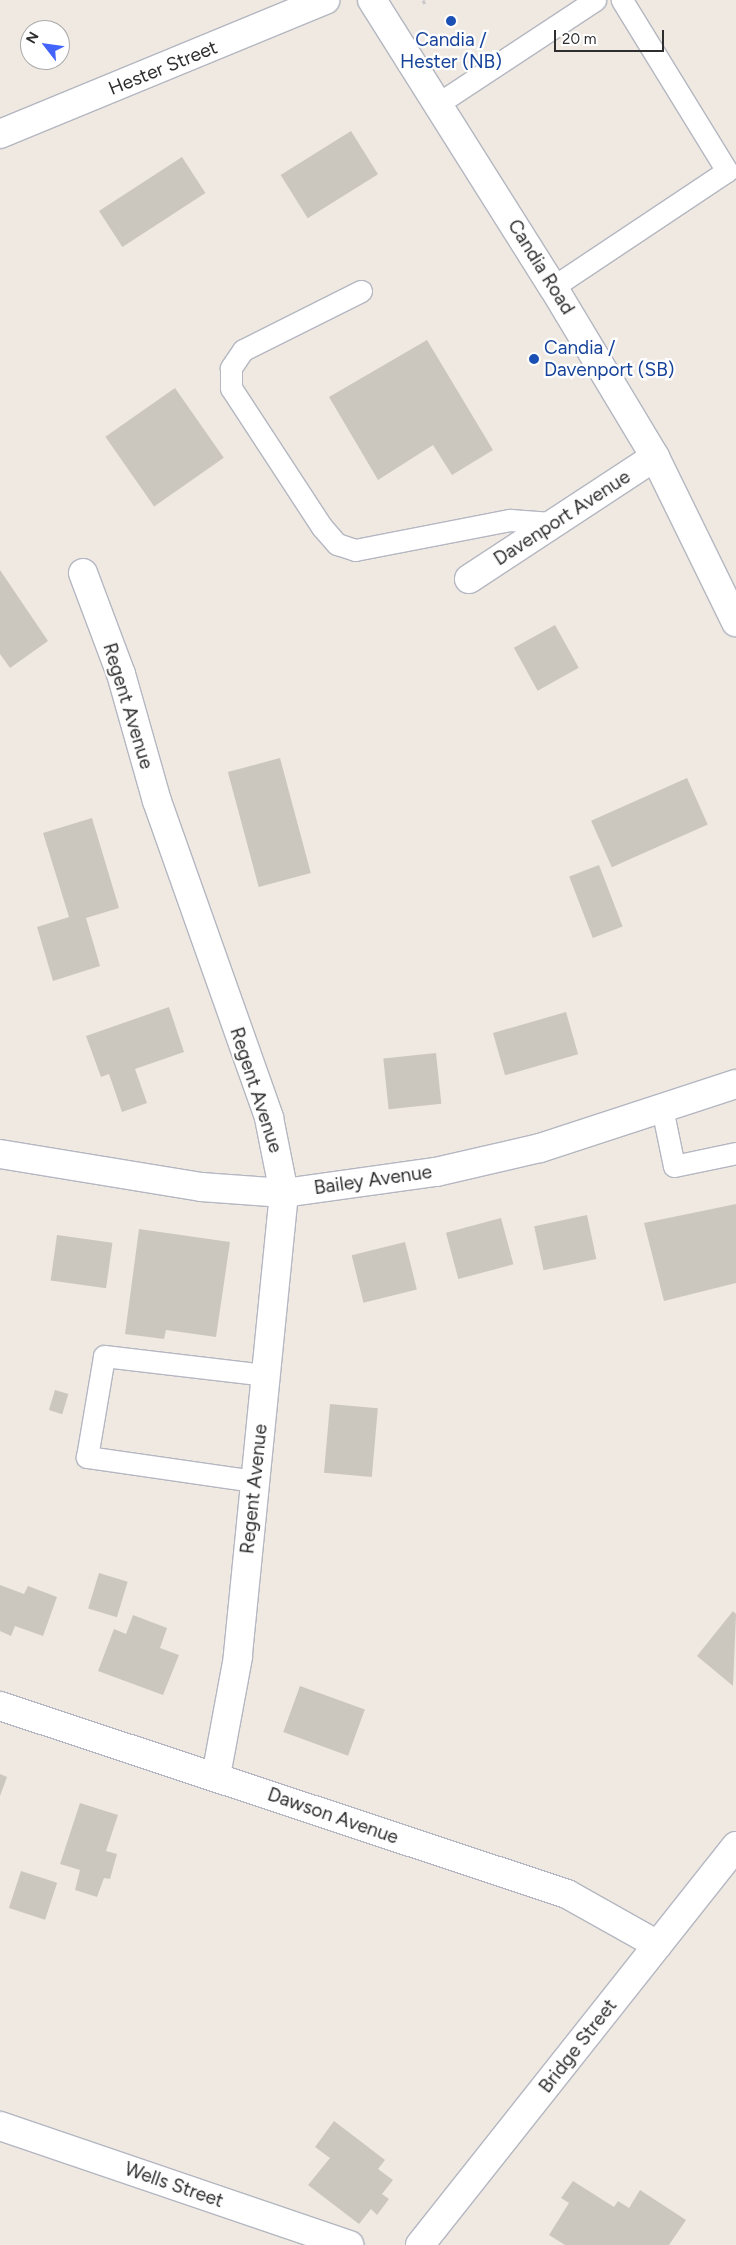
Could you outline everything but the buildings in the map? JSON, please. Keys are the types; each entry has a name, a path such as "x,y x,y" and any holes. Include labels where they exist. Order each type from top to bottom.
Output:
{"street":[{"name":"Hester Street","path":"0,134 325,0"},
{"name":"Candia Road","path":"372,0 554,287 655,457 695,532 736,622"},
{"name":"Davenport Avenue","path":"469,579 551,523 655,457"},
{"name":"Regent Avenue","path":"84,573 121,674 157,801 269,1118 284,1193 238,1657 216,1776"},
{"name":"Bailey Avenue","path":"0,1154 201,1188 284,1193 445,1170 540,1148 736,1084"},
{"name":"Dawson Avenue","path":"0,1706 216,1776 567,1894 658,1945"},
{"name":"Bridge Street","path":"420,2245 736,1846"},
{"name":"Wells Street","path":"0,2126 348,2245"}],"lane":[{"path":"439,103 595,0"},
{"path":"554,287 732,178 622,0"},
{"path":"361,291 243,350 231,368 231,388 322,527 337,544 355,550 510,520 551,523"},
{"path":"662,1108 674,1166 736,1153"},
{"path":"254,1482 87,1457 104,1356 266,1374"}],"place":[{"name":"Candia / Hester (NB)","path":"451,21"},
{"name":"Candia / Davenport (SB)","path":"534,359"}]}
